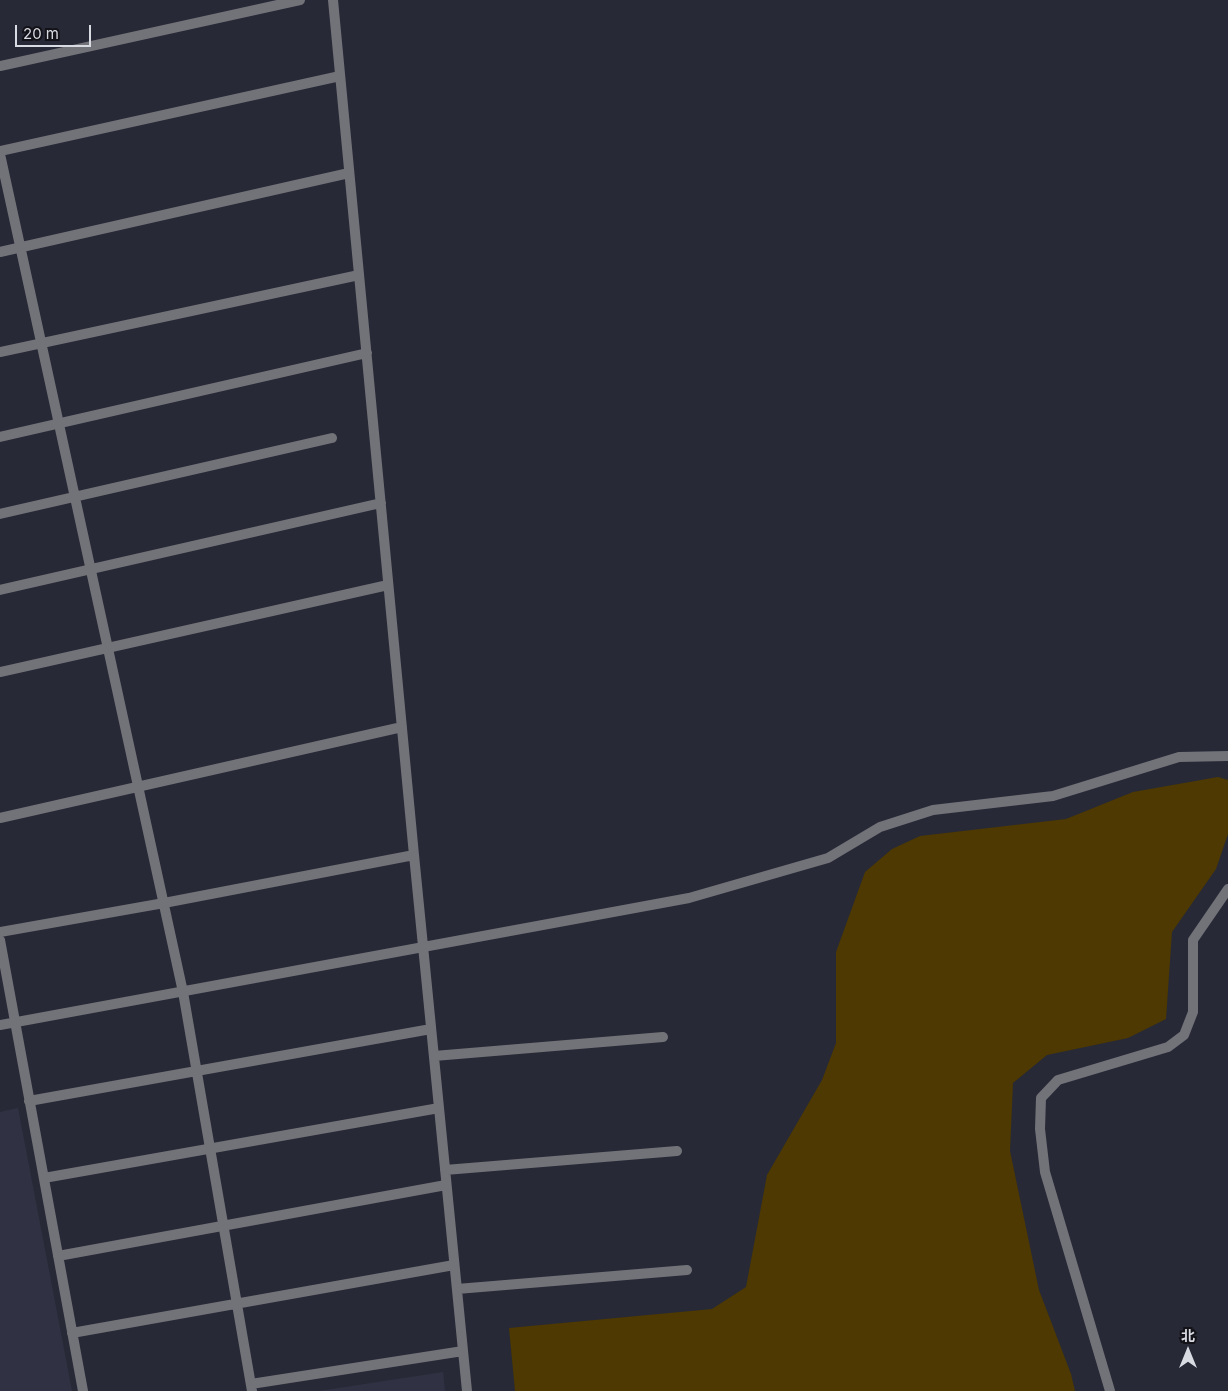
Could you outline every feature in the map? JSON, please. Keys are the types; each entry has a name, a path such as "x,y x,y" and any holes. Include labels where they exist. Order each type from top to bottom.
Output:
{"street":[{"path":"0,66 300,0"},
{"path":"333,0 467,1391"},
{"path":"340,76 0,152 3,185 20,247 42,343 183,992 251,1388 463,1351"},
{"path":"0,252 349,173"},
{"path":"0,352 359,275"},
{"path":"0,437 366,353"},
{"path":"0,514 332,438"},
{"path":"0,590 381,503"},
{"path":"0,672 388,584"},
{"path":"0,818 402,727"},
{"path":"0,1025 690,898 828,858 880,828 933,810 1053,796 1179,757 1228,756"},
{"path":"0,932 414,855"},
{"path":"1110,1391 1045,1172 1040,1129 1041,1098 1058,1080 1168,1047 1184,1035 1193,1012 1193,940 1228,889"},
{"path":"0,940 83,1391"},
{"path":"30,1101 431,1029"},
{"path":"434,1056 662,1037"},
{"path":"44,1178 439,1108"},
{"path":"445,1170 677,1152"},
{"path":"58,1256 446,1186"},
{"path":"72,1333 454,1265"},
{"path":"456,1289 687,1270"}],"shaded area":[{"path":"1218,777 1228,780 1228,834 1216,869 1172,932 1166,1019 1128,1038 1047,1055 1013,1083 1010,1151 1039,1290 1071,1374 1075,1391 515,1391 509,1328 712,1309 746,1287 767,1175 822,1080 836,1043 836,952 865,872 892,849 920,836 1066,819 1133,792"},
{"path":"18,1108 72,1391 0,1391 0,1112"},
{"path":"443,1372 445,1391 319,1391"}]}
